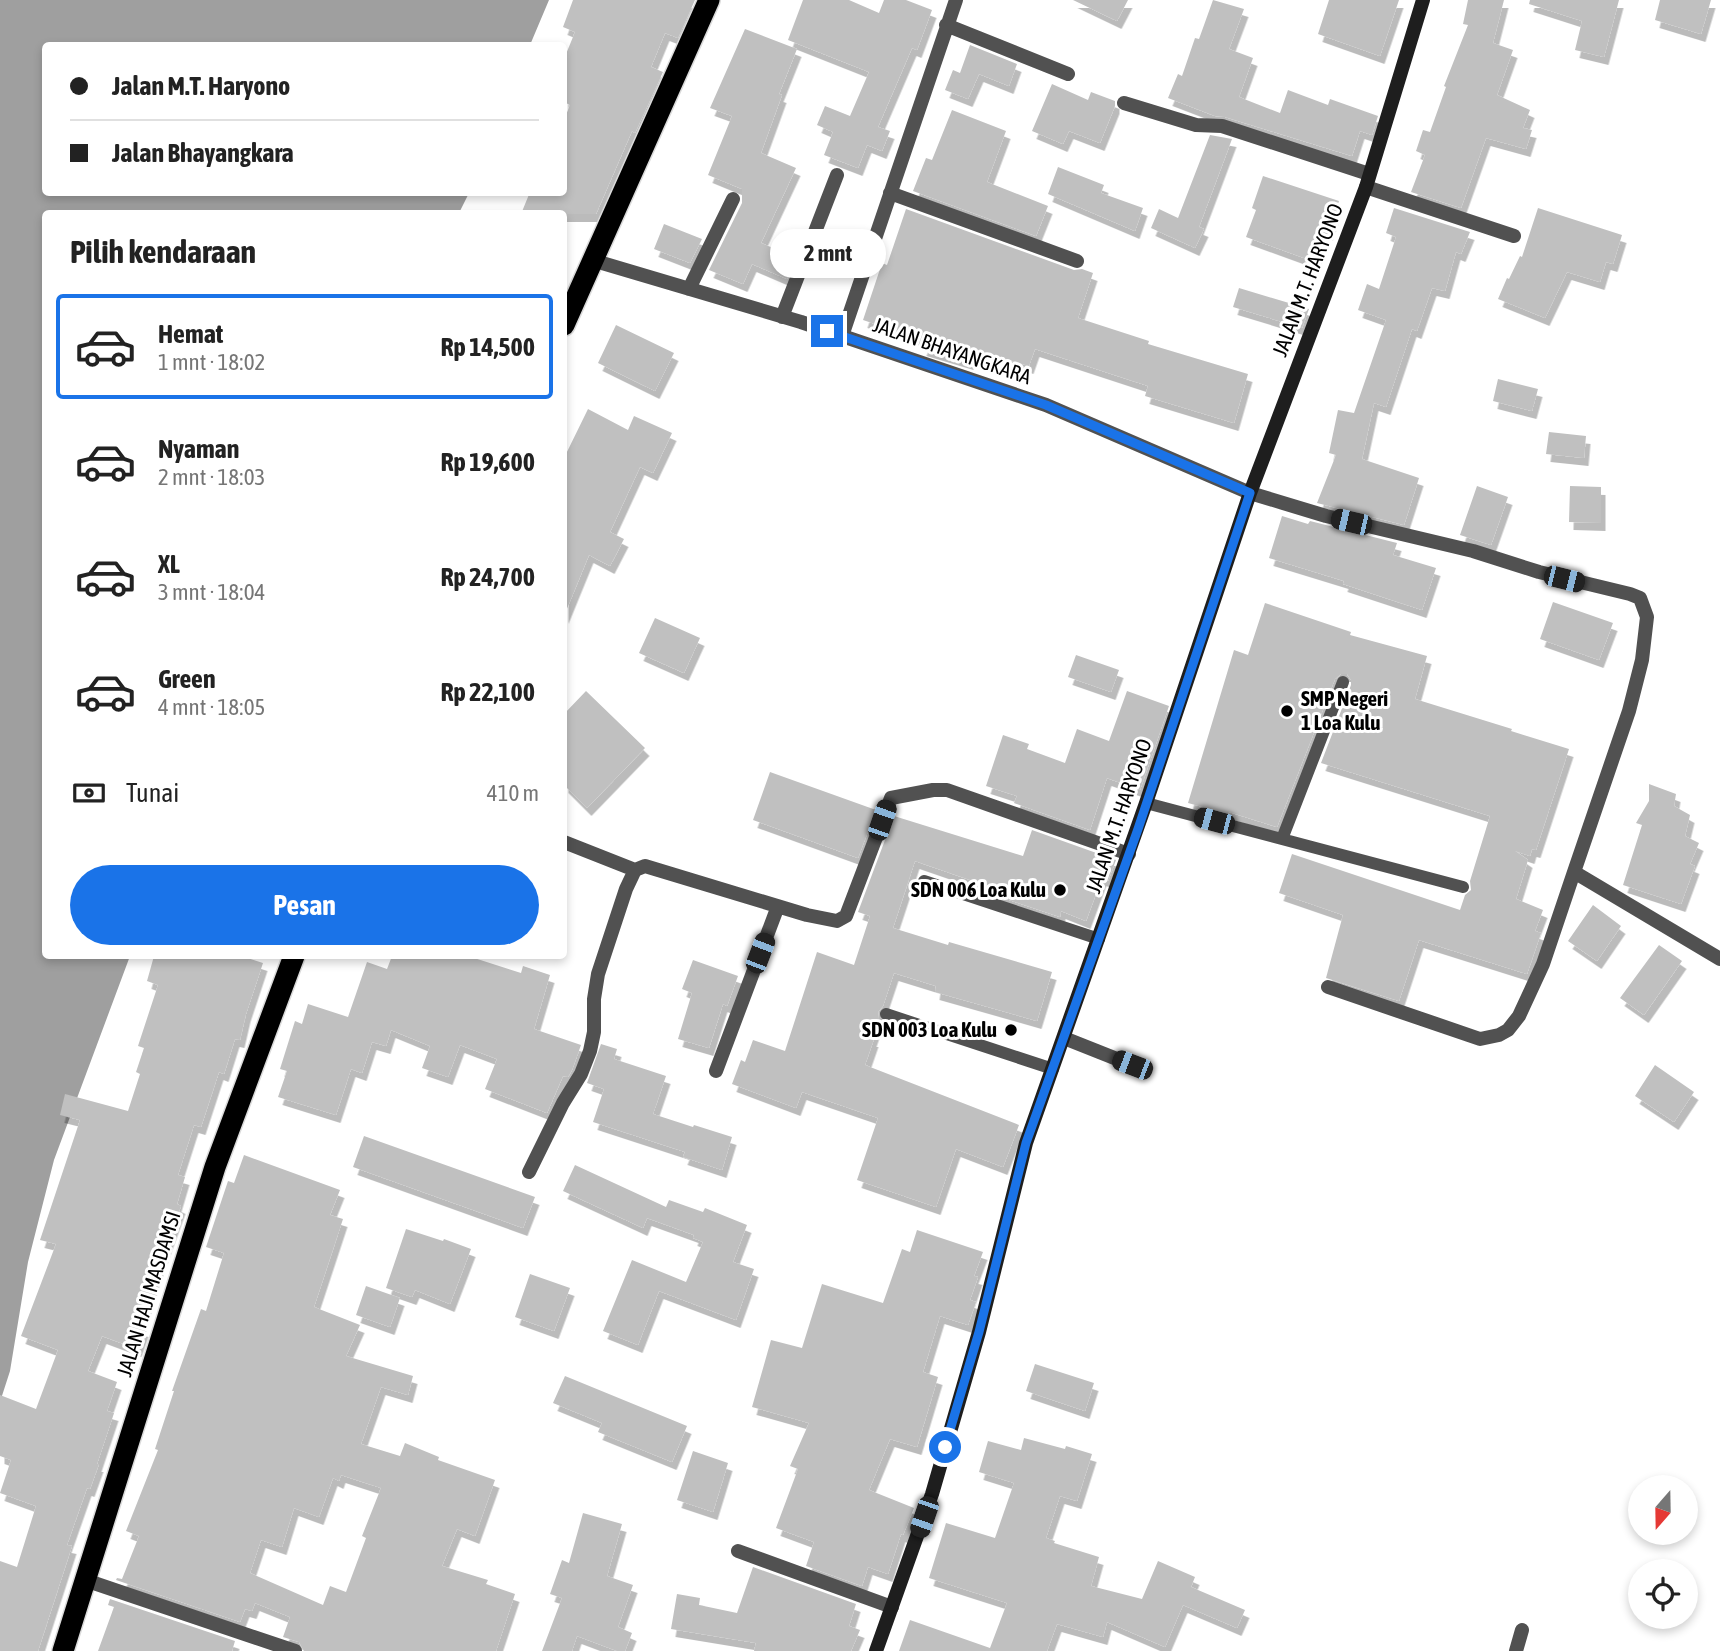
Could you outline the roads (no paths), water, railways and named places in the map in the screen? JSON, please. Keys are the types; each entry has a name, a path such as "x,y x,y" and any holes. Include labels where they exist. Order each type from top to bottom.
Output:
{"highway":[{"path":"567,318 709,0"},
{"name":"JALAN HAJI MASDAMSI","path":"63,1651 215,1167 293,959"}],"street":[{"path":"842,336 956,0"},
{"name":"JALAN M.T. HARYONO","path":"876,1651 932,1494 979,1332 1026,1143 1129,854 1250,493 1368,181 1423,0"},
{"path":"946,25 1068,74"},
{"path":"1124,103 1196,125 1222,126 1514,236"},
{"path":"782,317 837,175"},
{"path":"890,193 1077,261"},
{"path":"689,289 733,199"},
{"name":"JALAN BHAYANGKARA","path":"592,260 842,336 1046,405 1250,493 1326,516 1473,551 1539,572 1640,598 1647,624 1636,684 1574,872"},
{"path":"528,1172 581,1074 590,1051 598,974 626,889 635,870 645,866 837,921 846,916 891,798 933,790 947,790 986,802 1038,824 1129,854"},
{"path":"567,843 635,870"},
{"path":"1328,987 1480,1039 1499,1035 1508,1030 1519,1016 1543,964 1574,872 1720,959"},
{"path":"716,1071 778,906"},
{"path":"1064,1038 1132,1065"},
{"path":"738,1551 892,1607"},
{"path":"85,1580 295,1651"},
{"path":"1516,1651 1522,1630"}],"lane":[{"path":"1282,839 1343,682"},
{"path":"1146,803 1463,887"},
{"path":"923,881 1099,939"},
{"path":"886,1014 1053,1069"}],"place":[{"name":"SMP Negeri 1 Loa Kulu","path":"1287,711"},
{"name":"SDN 006 Loa Kulu","path":"1060,890"},
{"name":"SDN 003 Loa Kulu","path":"1011,1030"}]}
